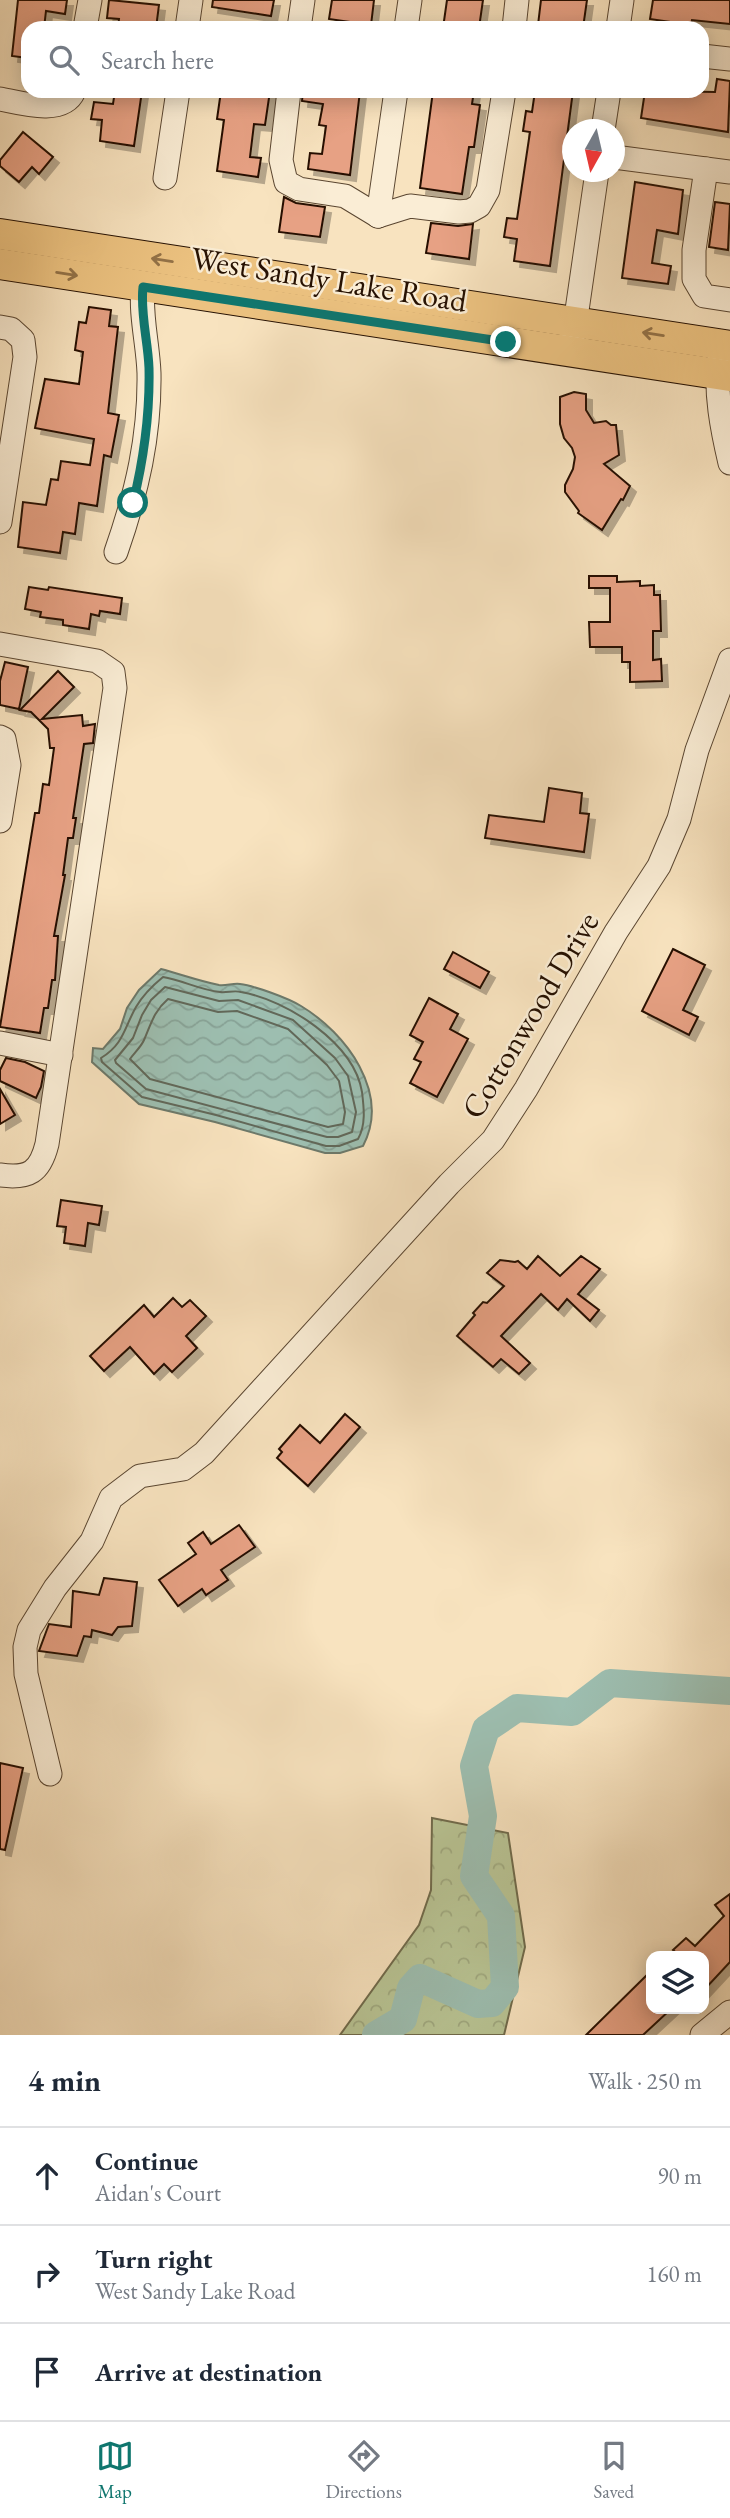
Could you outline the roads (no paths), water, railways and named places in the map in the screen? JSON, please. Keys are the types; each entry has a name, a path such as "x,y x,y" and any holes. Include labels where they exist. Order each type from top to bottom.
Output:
{"main road":[{"name":"West Sandy Lake Road","path":"0,234 573,337 724,375"},
{"name":"West Sandy Lake Road","path":"0,264 143,287 573,337 725,345"}],"street":[{"path":"86,21 90,0"},
{"path":"188,21 191,0"},
{"path":"300,21 303,0"},
{"path":"407,21 410,0"},
{"path":"515,21 517,0"},
{"path":"619,21 622,0"},
{"path":"709,57 730,59"},
{"path":"0,99 58,106 71,98"},
{"path":"166,177 177,98"},
{"path":"288,98 281,160 286,182 299,189 345,196 378,216 410,206 459,212 470,211 479,206 488,191 503,98"},
{"path":"378,216 396,98"},
{"path":"605,119 608,98"},
{"path":"625,158 730,172"},
{"path":"706,169 694,250 694,279 704,296 730,300"},
{"path":"573,337 596,182"},
{"path":"116,552 133,503 147,431 149,370 143,287"},
{"path":"0,327 11,329 23,340 25,357 0,522"},
{"path":"725,345 722,427 730,463"},
{"path":"0,644 97,661 113,671 115,688 47,1144 42,1162 30,1173 16,1177 0,1175"},
{"name":"Cottonwood Drive","path":"50,1774 26,1674 25,1647 29,1630 55,1588 92,1541 111,1498 140,1476 183,1469 204,1453 449,1184 493,1140 526,1089 616,932 659,866 679,819 697,750 730,660"},
{"path":"0,737 4,739 9,765 0,821"},
{"path":"0,1043 61,1055"},
{"path":"702,2035 730,2012"}],"water":[{"path":"161,969 204,982 219,985 240,984 280,996 318,1018 334,1032 348,1048 368,1086 370,1126 363,1146 340,1153 325,1153 139,1104 92,1062 93,1048 103,1049 120,1029 127,1008 139,990"}],"waterway":[{"path":"376,2035 403,2019 411,1988 420,1978 478,2004 492,2003 505,1987 501,1916 474,1876 483,1816 474,1766 486,1729 517,1708 572,1712 610,1683 730,1691"}]}
